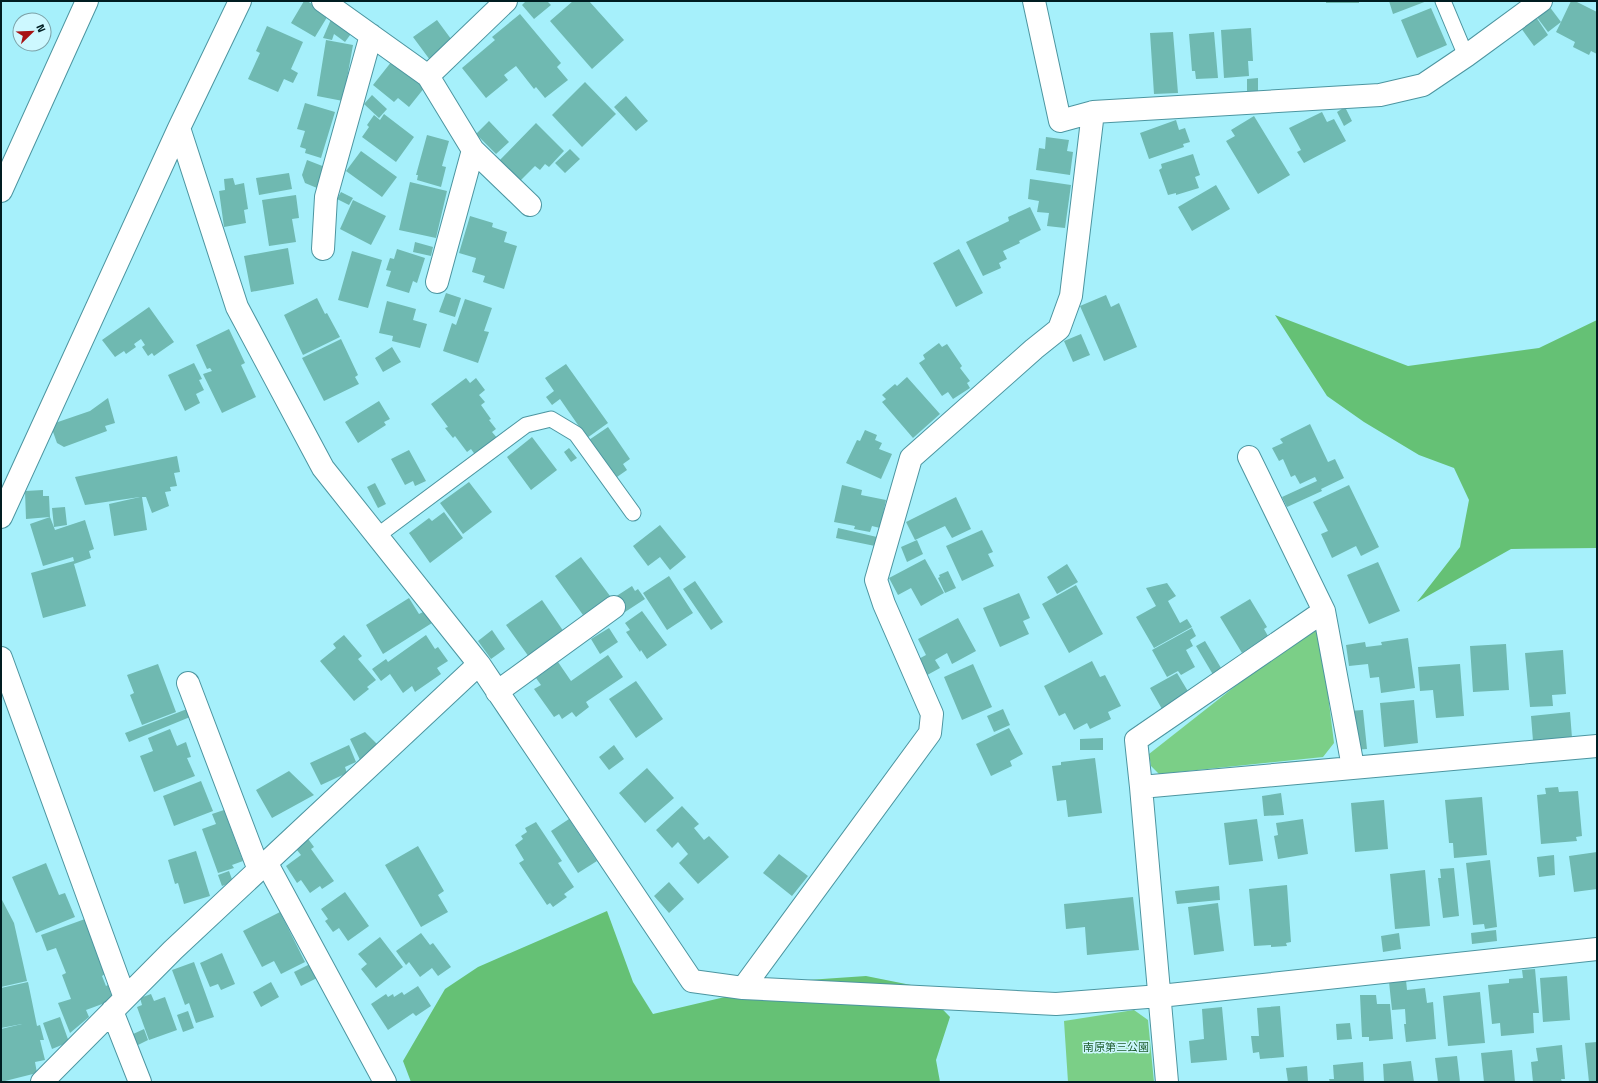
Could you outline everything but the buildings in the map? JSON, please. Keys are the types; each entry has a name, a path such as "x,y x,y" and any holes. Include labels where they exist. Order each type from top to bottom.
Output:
{"street":[{"path":"1,191 87,1"},
{"path":"1,517 179,128 240,1"},
{"path":"323,1 428,76 473,150 530,205"},
{"path":"428,76 506,1"},
{"path":"1034,1 1060,120 1093,112 1380,94 1423,85 1466,56 1541,1"},
{"path":"323,249 326,197 371,35"},
{"path":"743,988 930,733 932,714 884,604 876,580 911,458 1034,349 1059,329 1071,296 1093,112"},
{"path":"179,128 237,307 323,468 479,664 692,981 743,988 1056,1004 1160,996 1597,949"},
{"path":"437,282 473,150"},
{"path":"1249,457 1324,611 1353,767"},
{"path":"497,692 614,607"},
{"path":"1167,1082 1136,740 1324,611"},
{"path":"1,658 118,1005 140,1082"},
{"path":"42,1082 173,950 479,664"},
{"path":"188,683 263,866 385,1082"},
{"path":"1141,787 1597,746"}],"lane":[{"path":"1443,1 1466,56"},
{"path":"377,536 526,426 550,419 576,434 634,513"}],"green space":[{"path":"1275,315 1408,366 1539,348 1597,320 1597,548 1511,549 1417,602 1460,547 1469,500 1454,468 1419,455 1364,422 1327,396"},
{"path":"1313,625 1320,630 1334,743 1323,757 1159,774 1151,766 1149,754"},
{"path":"607,911 633,982 653,1014 793,981 866,976 921,987 950,1017 936,1060 940,1082 411,1082 403,1061 445,989 478,967"},
{"name":"南原第三公園","path":"1134,1010 1148,1020 1154,1082 1068,1082 1064,1021"}]}
